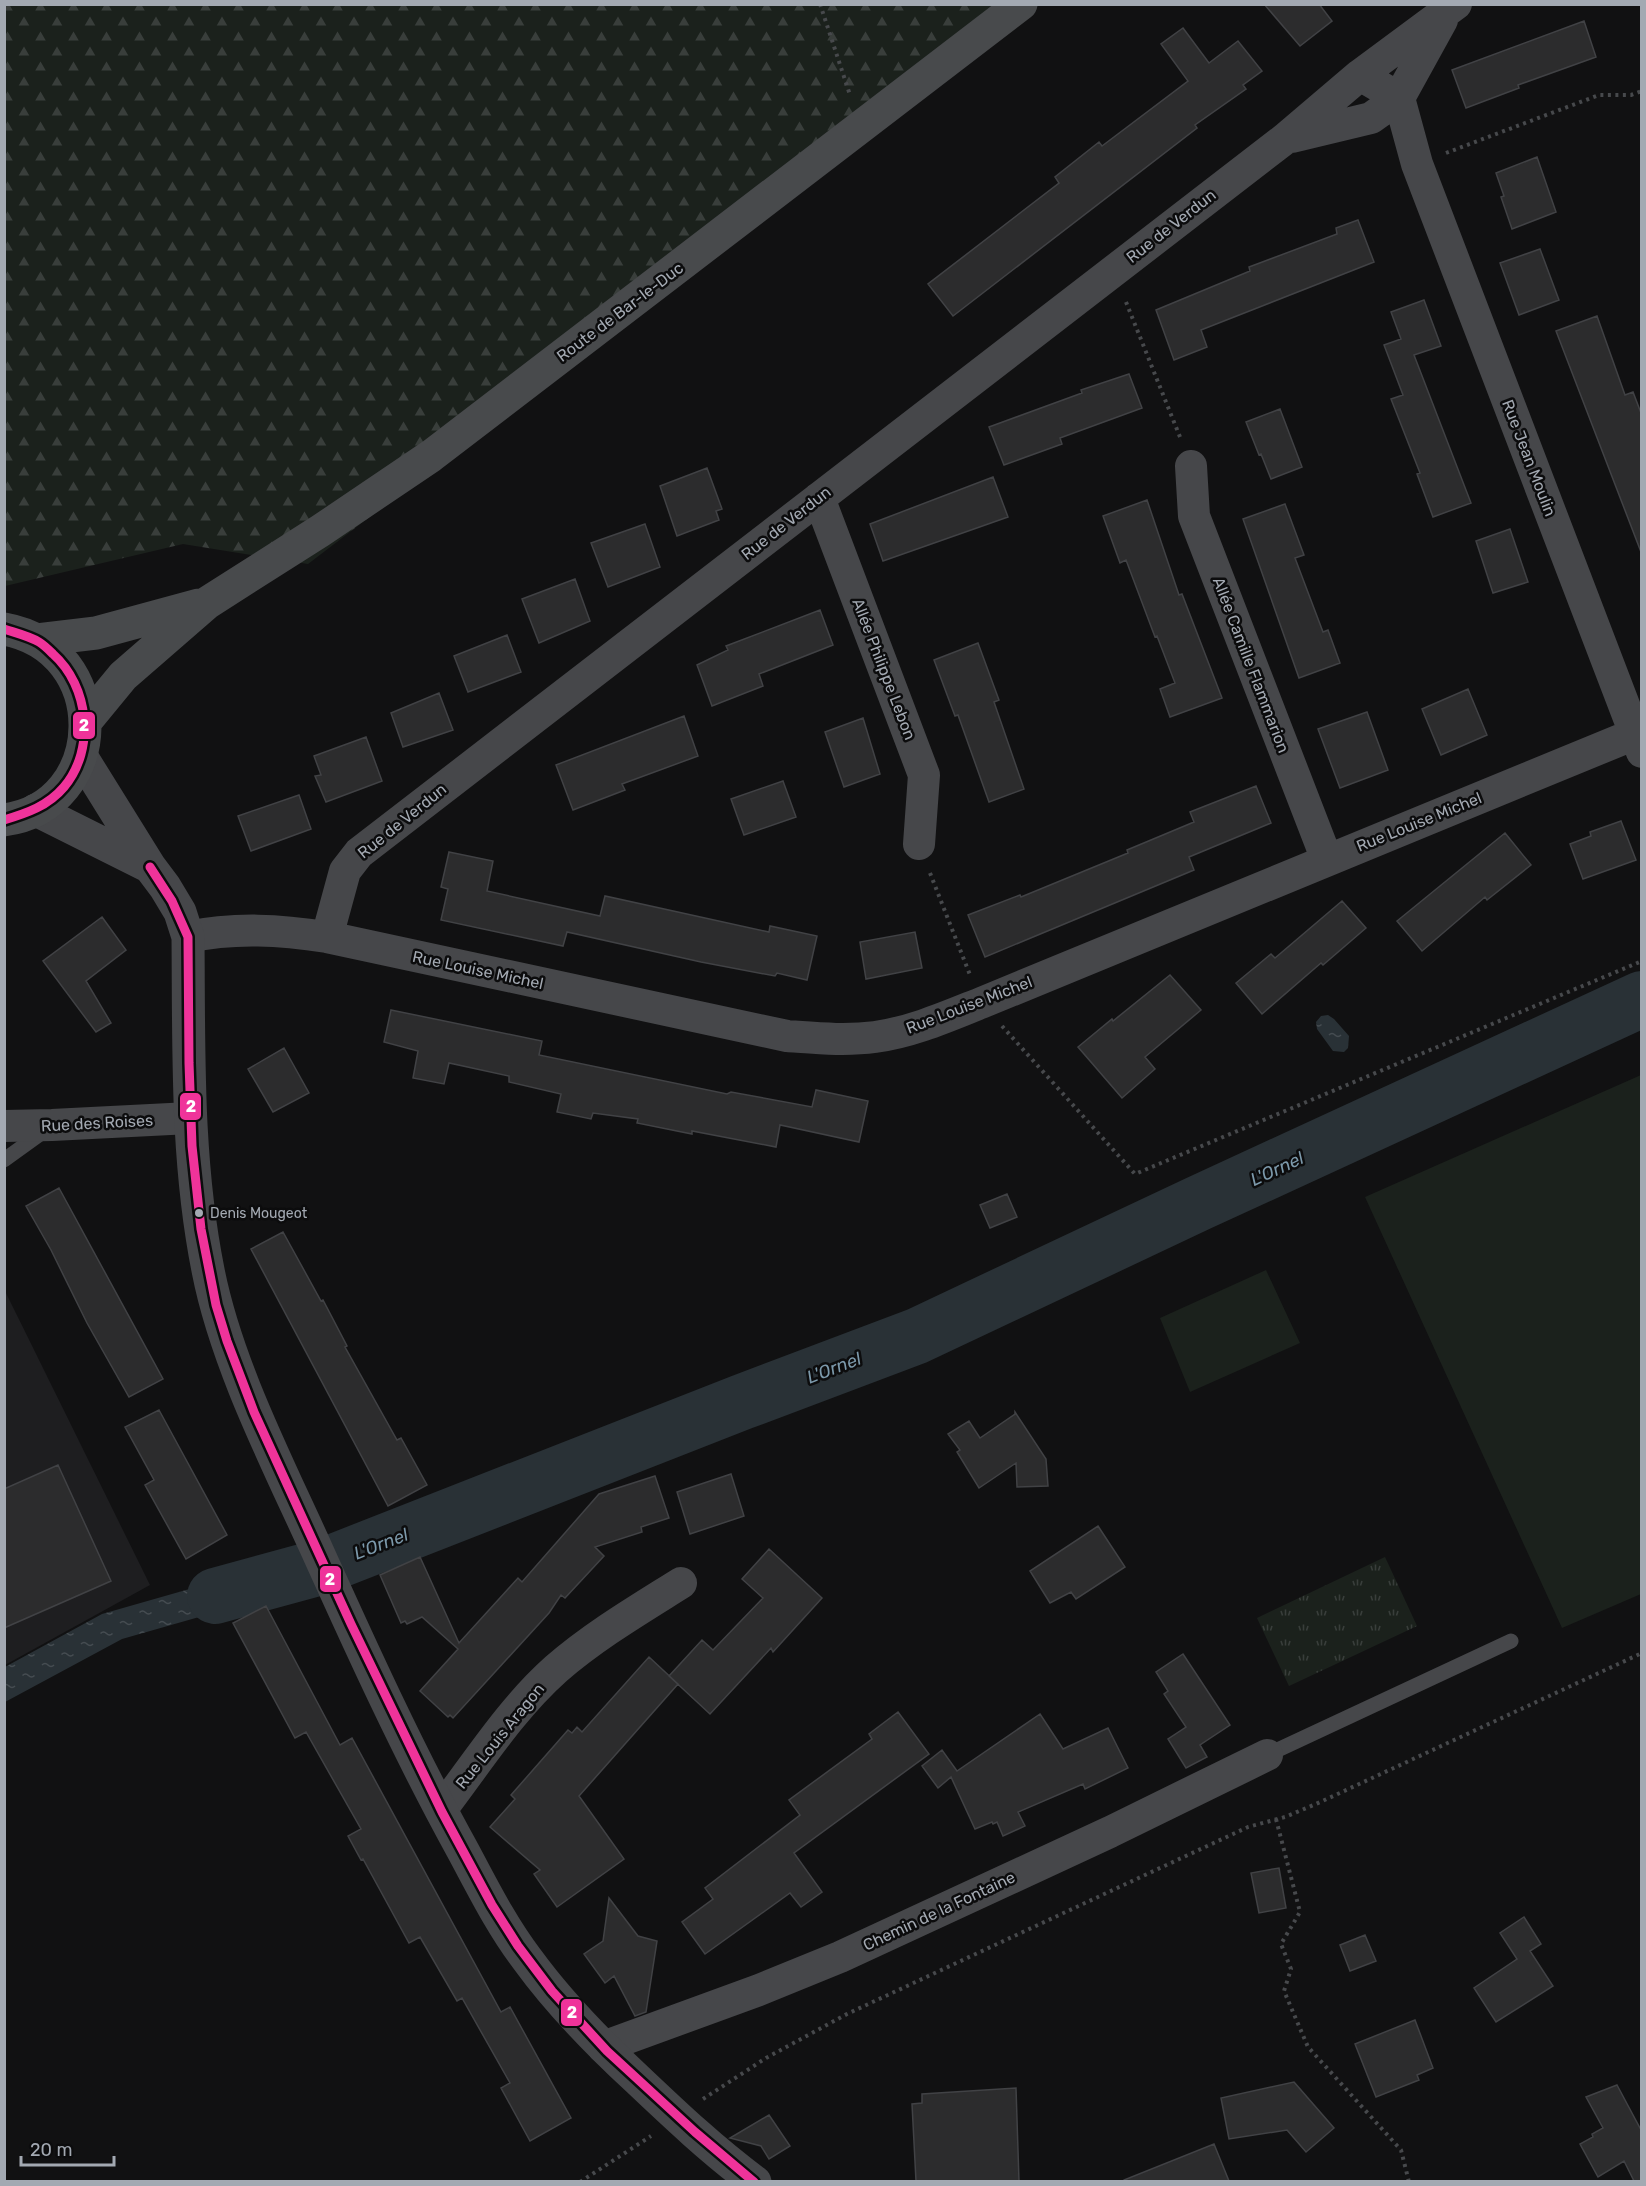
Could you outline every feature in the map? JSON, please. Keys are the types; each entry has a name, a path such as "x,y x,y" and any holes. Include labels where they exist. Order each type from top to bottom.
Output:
{"main road":[{"name":"Route de Bar-le-Duc","path":"86,721 123,676 207,603 320,531 431,456 1021,4"},
{"name":"Route de Bar-le-Duc","path":"37,640 96,633 207,603"},
{"path":"4,629 17,631 37,640 53,652 72,675 83,701 86,721 81,756 74,773 63,788 36,810 4,820"}],"street":[{"name":"Rue de Verdun","path":"327,937 345,871 360,853 1286,138 1360,75 1452,8"},
{"name":"Rue de Verdun","path":"1286,138 1371,118 1399,98 1452,8"},
{"path":"1360,75 1399,98"},
{"path":"1360,75 1371,118"},
{"name":"Rue Jean Moulin","path":"1399,98 1417,164 1639,739"},
{"name":"Rue Jean Moulin","path":"1371,118 1417,164"},
{"name":"Allée Camille Flammarion","path":"1191,466 1194,516 1327,860"},
{"name":"Allée Philippe Lebon","path":"819,498 924,775 919,844"},
{"name":"Rue Louise Michel","path":"188,938 207,933 257,930 293,932 327,937 787,1036 834,1040 875,1037 918,1028 1327,860 1639,739"},
{"path":"81,756 180,912 188,938 190,1118 196,1194 208,1272 220,1320 269,1444 332,1584 441,1810 497,1912 525,1957 560,2002 603,2047 678,2118 755,2181"},
{"path":"36,810 150,867"},
{"name":"Rue des Roises","path":"4,1126 190,1118"},
{"name":"Rue Louis Aragon","path":"441,1810 520,1706 556,1669 597,1637 681,1583"},
{"name":"Chemin de la Fontaine","path":"603,2047 759,1990 840,1957 1110,1832 1267,1755"}],"lane":[{"path":"4,1160 52,1125"},
{"path":"1267,1755 1511,1641"}],"path":[{"path":"820,4 860,129"},
{"path":"1417,164 1599,95 1631,94 1641,91"},
{"path":"1114,270 1191,466"},
{"path":"919,844 981,1003 1135,1174 1641,961"},
{"path":"580,2181 766,2058 847,2014 1248,1827 1276,1820 1316,1804 1641,1653"},
{"path":"1276,1820 1300,1912 1281,1944 1291,1969 1284,1991 1308,2047 1401,2150 1409,2181"}],"shaded area":[{"path":"4,1289 150,1585 5,1665 4,1665"}],"green space":[{"path":"4,5 1039,5 308,564 183,544 5,586"},
{"path":"1641,1075 1641,1594 1562,1628 1365,1197"},
{"path":"1266,1270 1300,1343 1190,1392 1160,1318"},
{"path":"1385,1557 1417,1626 1289,1686 1257,1618"}],"water":[{"path":"1328,1015 1349,1036 1348,1048 1344,1052 1333,1051 1317,1029 1316,1022 1321,1016"},
{"path":"280,1563 297,1589 122,1639 5,1702 5,1667 102,1614"}],"building":[{"path":"1264,4 1319,4 1332,21 1300,46"},
{"path":"1584,21 1596,57 1518,85 1519,88 1466,108 1452,70"},
{"path":"1183,28 1209,63 1238,41 1262,71 1243,85 1246,89 1195,125 1197,128 953,316 928,284 1059,183 1055,177 1099,142 1102,146 1188,81 1161,44"},
{"path":"1537,157 1556,212 1512,229 1496,173"},
{"path":"1358,220 1374,262 1201,330 1207,347 1174,360 1156,310 1250,271 1249,267 1337,234 1336,228"},
{"path":"1540,249 1559,300 1519,315 1500,263"},
{"path":"1424,300 1441,346 1414,355 1471,503 1433,517 1417,474 1420,473 1391,399 1403,395 1384,345 1401,339 1391,312"},
{"path":"1597,316 1625,395 1633,392 1641,413 1641,552 1556,331"},
{"path":"1129,374 1142,408 1060,438 1062,444 1004,465 989,427 1082,393 1081,390"},
{"path":"1280,409 1302,467 1271,479 1246,422"},
{"path":"707,468 722,509 716,511 719,520 677,536 660,486"},
{"path":"993,477 1008,517 883,561 870,524"},
{"path":"1147,500 1179,595 1182,594 1222,698 1170,717 1160,689 1175,683 1126,560 1120,563 1103,516"},
{"path":"1285,504 1304,555 1295,558 1323,632 1328,630 1340,663 1299,678 1243,519"},
{"path":"645,524 660,567 608,587 591,543"},
{"path":"1510,529 1528,582 1493,593 1476,541"},
{"path":"575,579 590,621 539,643 522,599"},
{"path":"820,610 833,645 759,674 763,686 712,706 697,665 728,650 726,646"},
{"path":"507,635 521,672 468,692 454,656"},
{"path":"978,643 999,700 994,702 1024,789 989,802 958,715 955,716 934,660"},
{"path":"1468,689 1487,735 1441,755 1422,709"},
{"path":"439,693 453,730 403,747 391,713"},
{"path":"1367,712 1388,770 1340,788 1318,729"},
{"path":"684,716 698,756 622,784 625,790 573,810 556,765"},
{"path":"863,718 880,774 844,787 825,732"},
{"path":"366,737 382,781 326,802 315,776 321,775 314,756"},
{"path":"783,781 796,817 744,835 731,799"},
{"path":"1256,786 1271,823 1189,857 1194,870 985,957 968,915 1020,895 1021,897 1128,853 1127,850 1194,822 1190,812"},
{"path":"299,795 311,829 251,851 238,816"},
{"path":"1621,821 1636,860 1583,879 1570,844 1591,836 1590,832"},
{"path":"1505,833 1531,865 1487,900 1485,897 1422,951 1397,921"},
{"path":"449,852 493,861 487,891 600,916 605,896 769,932 770,926 817,936 807,980 777,973 775,976 701,962 567,932 563,946 441,920 448,889 441,887"},
{"path":"1342,901 1366,928 1262,1014 1236,983 1271,954 1275,958"},
{"path":"102,917 126,950 86,981 111,1023 96,1032 43,961"},
{"path":"915,932 922,968 866,979 860,942"},
{"path":"1170,975 1201,1010 1145,1057 1155,1069 1122,1098 1078,1047"},
{"path":"391,1010 542,1041 539,1055 727,1094 731,1092 812,1107 816,1090 868,1101 859,1142 780,1125 776,1147 637,1123 638,1119 593,1113 591,1119 557,1112 561,1094 509,1082 509,1076 449,1063 444,1084 413,1078 418,1051 384,1042"},
{"path":"284,1048 309,1093 273,1112 248,1069"},
{"path":"59,1188 163,1379 129,1397 87,1323 51,1250 26,1206"},
{"path":"1007,1194 1017,1217 990,1228 980,1205"},
{"path":"283,1232 321,1301 323,1300 347,1346 345,1347 397,1440 401,1438 427,1485 388,1506 251,1249"},
{"path":"159,1410 227,1535 186,1559 145,1485 154,1480 125,1427"},
{"path":"1015,1412 1046,1459 1048,1486 1017,1487 1016,1463 979,1488 957,1452 960,1450 948,1434 969,1421 980,1438"},
{"path":"58,1465 111,1581 4,1628 4,1489"},
{"path":"731,1474 744,1516 690,1534 677,1492"},
{"path":"655,1476 669,1518 641,1527 642,1532 595,1547 604,1556 565,1598 561,1595 549,1613 453,1718 450,1715 448,1717 420,1691 458,1649 422,1617 407,1624 405,1621 401,1623 380,1575 420,1557 459,1643 518,1578 522,1582 599,1494"},
{"path":"1098,1526 1125,1567 1076,1599 1071,1592 1050,1603 1030,1571"},
{"path":"769,1549 822,1598 773,1652 771,1648 710,1714 669,1676 702,1640 713,1650 763,1598 742,1579"},
{"path":"266,1606 340,1745 352,1738 501,2012 510,2007 571,2118 530,2141 501,2088 510,2083 462,1998 457,2001 420,1937 409,1943 348,1836 361,1829 306,1732 295,1738 233,1623"},
{"path":"1183,1654 1230,1725 1200,1745 1207,1757 1186,1768 1168,1739 1186,1727 1164,1694 1168,1691 1156,1672"},
{"path":"649,1657 678,1684 579,1796 624,1859 557,1907 534,1874 540,1870 490,1827 515,1799 511,1795 568,1730 572,1733 577,1727 582,1732"},
{"path":"898,1712 929,1754 794,1853 822,1892 801,1907 790,1893 705,1954 682,1922 713,1899 705,1888 800,1815 789,1800 872,1739 869,1734"},
{"path":"1040,1714 1063,1749 1108,1728 1128,1768 1085,1789 1083,1784 1018,1812 1025,1826 1003,1836 997,1822 975,1829 951,1777 938,1788 922,1766 942,1750 957,1771"},
{"path":"1279,1868 1286,1908 1259,1913 1251,1873"},
{"path":"609,1898 638,1936 657,1941 646,2012 635,2016 614,1976 605,1983 584,1954 603,1941"},
{"path":"1524,1917 1541,1944 1530,1951 1553,1986 1496,2022 1474,1988 1517,1959 1500,1933"},
{"path":"1365,1935 1376,1961 1350,1971 1340,1945"},
{"path":"1415,2020 1433,2068 1417,2075 1419,2080 1376,2097 1355,2044"},
{"path":"1294,2082 1334,2128 1306,2152 1287,2130 1229,2139 1221,2098"},
{"path":"1617,2085 1641,2130 1641,2181 1634,2181 1624,2161 1598,2177 1580,2144 1603,2128 1586,2097"},
{"path":"1016,2088 1019,2181 916,2181 912,2104 922,2103 922,2094"},
{"path":"769,2115 790,2146 769,2159 761,2146 730,2138"},
{"path":"1214,2144 1229,2181 1124,2181 1124,2180"}],"waterway":[{"name":"L'Ornel","path":"215,1596 321,1567 917,1336 1642,999"}],"transit line":[{"name":"2","path":"4,629 39,642 65,667 81,700 84,718 81,755 64,787 58,794 37,808 4,820"},
{"name":"2","path":"150,867 172,901 188,937 192,1146 201,1229 216,1305 254,1412 351,1624 442,1812 492,1905 518,1946 552,1991 607,2051 695,2132 754,2182"}],"place":[{"name":"Denis Mougeot","path":"199,1213"}]}
